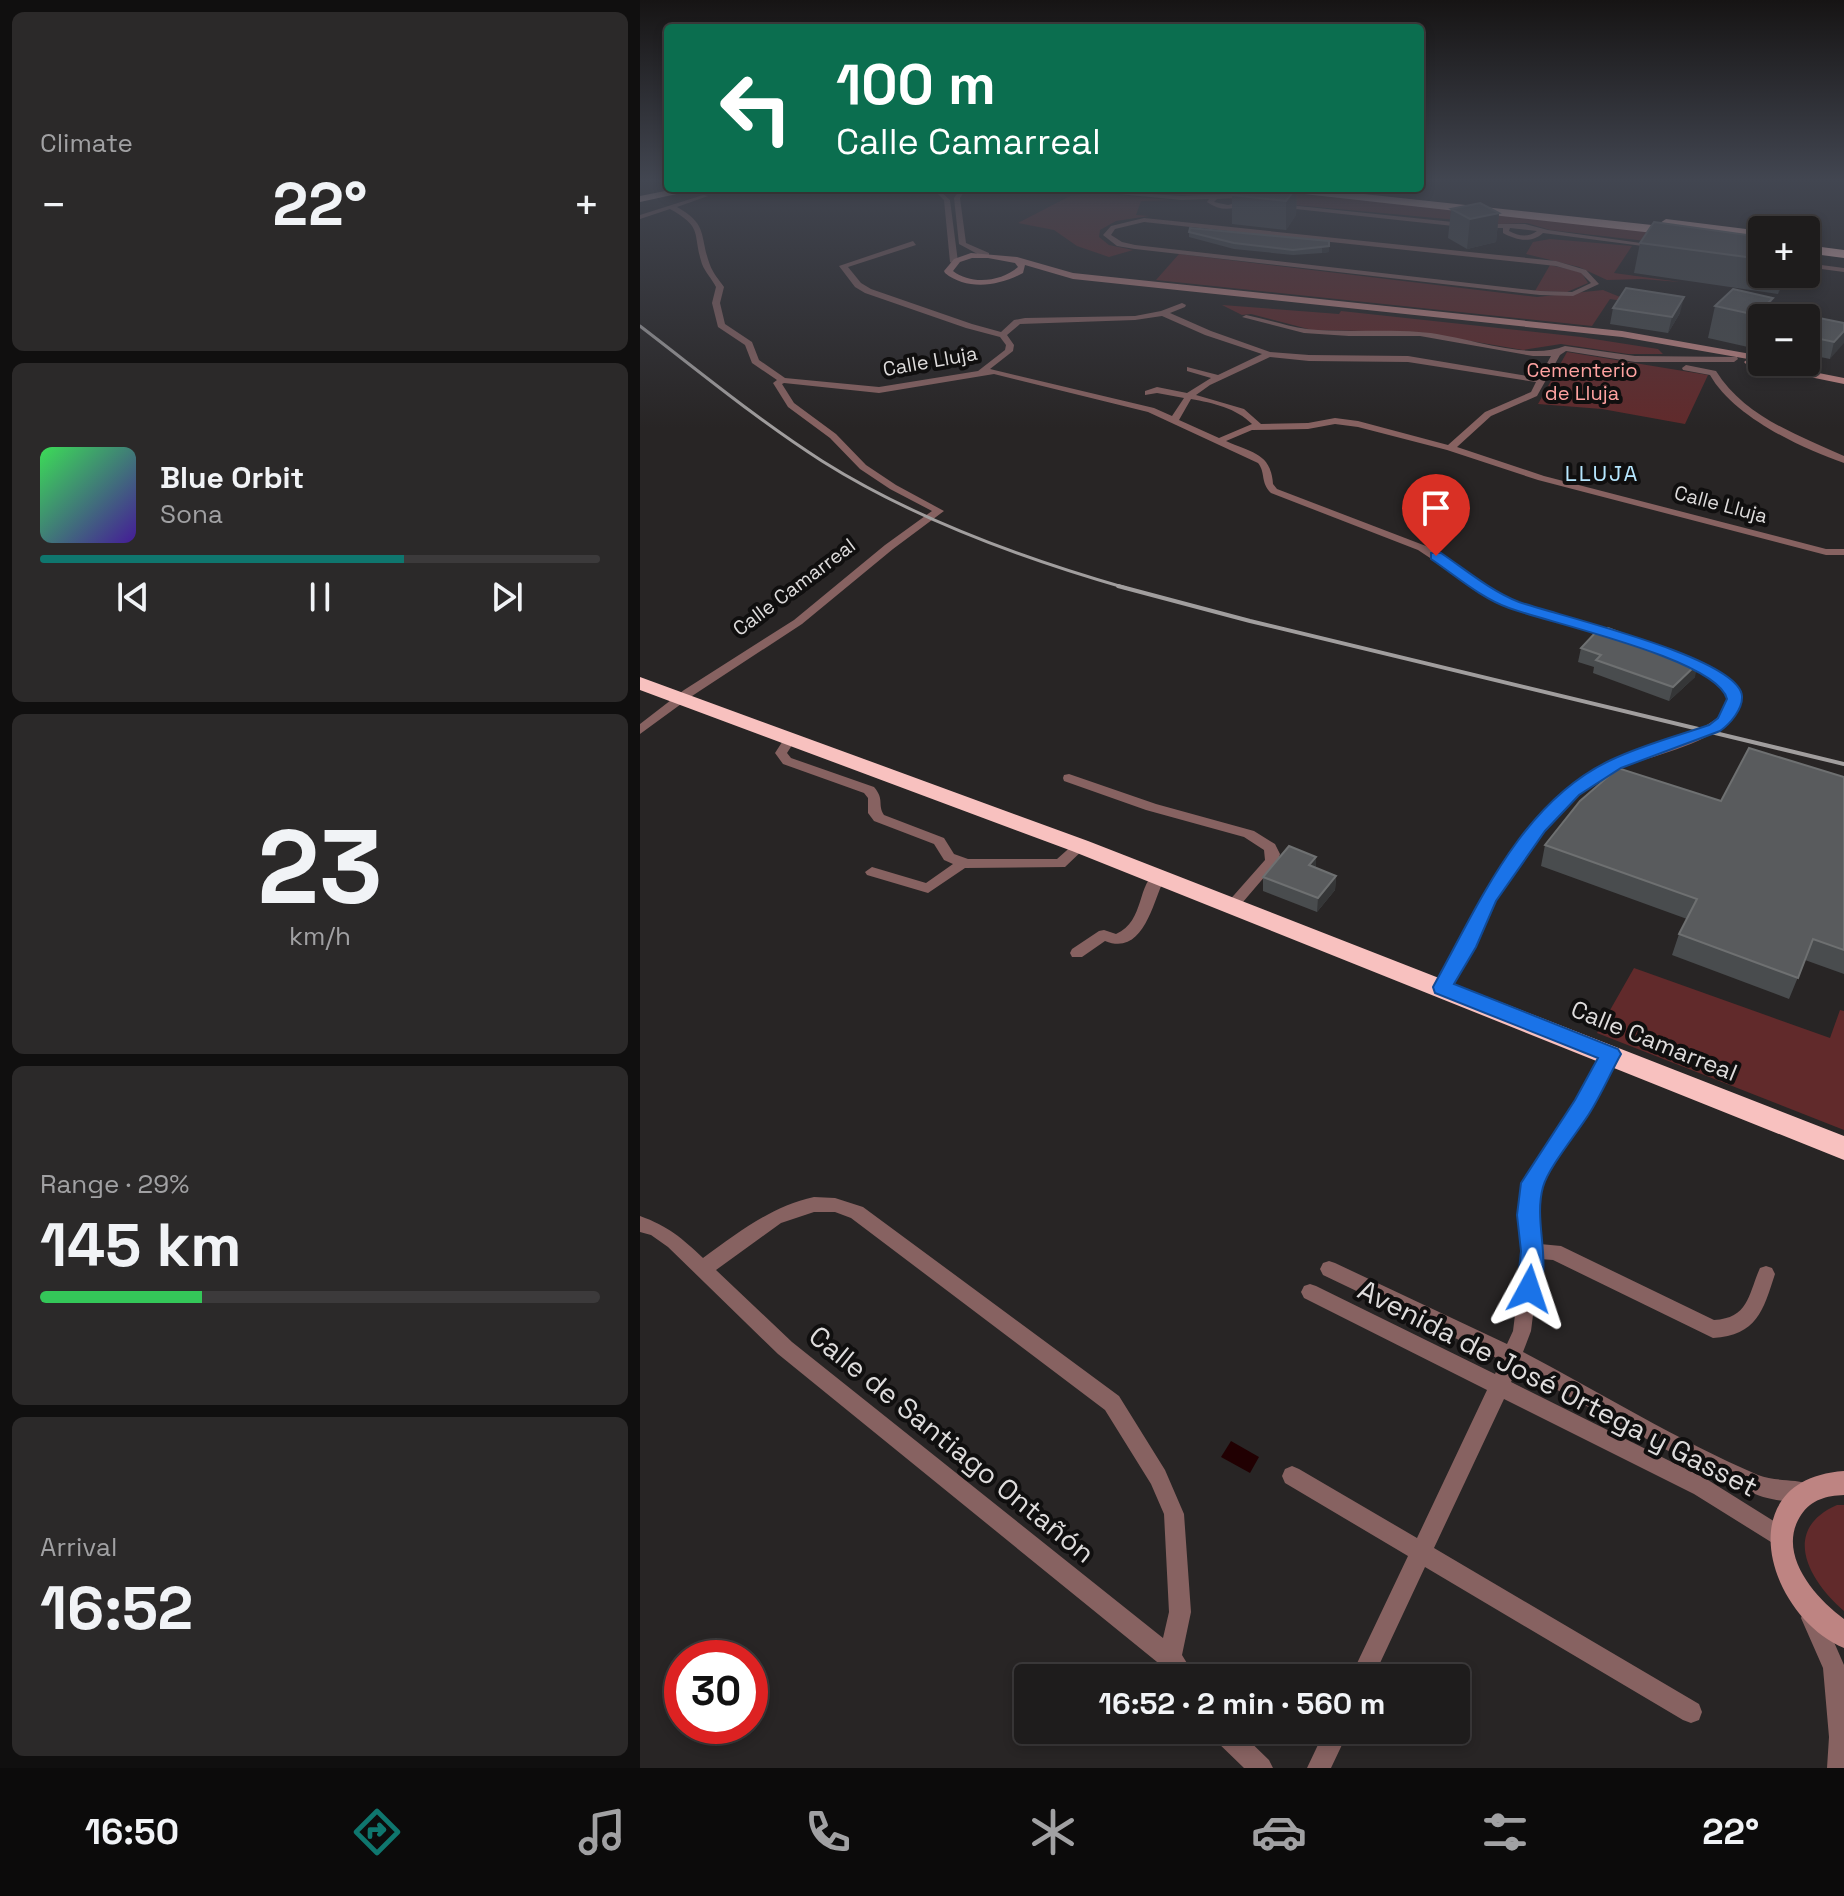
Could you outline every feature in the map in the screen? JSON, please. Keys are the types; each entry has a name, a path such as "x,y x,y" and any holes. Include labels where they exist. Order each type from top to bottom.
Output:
{"highway":[{"name":"Calle Camarreal","path":"640,683 1080,846 1844,1148"}],"main road":[{"path":"954,263 948,271 959,279 1036,279 1245,297 1618,338 1844,381"},
{"path":"1000,280 1020,271 1020,263"},
{"path":"1026,263 1073,276 1622,334 1748,356"},
{"path":"1820,366 1844,368"},
{"path":"1844,1483 1824,1484 1805,1492 1789,1509 1778,1535 1786,1566 1804,1601 1825,1622 1844,1635"}],"street":[{"path":"706,263 720,287 716,303 721,325 749,344 755,361 783,380"},
{"path":"854,263 843,266 845,271 868,291 1003,335 1010,345 1009,351 982,371"},
{"path":"1272,263 1540,293 1573,294 1595,284 1594,278 1571,267 1544,263"},
{"path":"1820,267 1844,270"},
{"path":"1003,335 1017,322 1025,320 1129,319 1163,313 1182,305"},
{"path":"1163,313 1208,333 1269,354 1408,359 1543,381"},
{"path":"1246,317 1304,331 1420,334 1533,354 1557,353 1565,348 1713,373 1720,387 1761,418 1844,460"},
{"path":"1652,360 1668,358 1671,355 1670,347"},
{"path":"1450,448 1488,414 1534,394 1557,353"},
{"path":"1174,421 1189,398 1216,377 1269,354"},
{"path":"1521,377 1533,354"},
{"path":"1635,359 1734,359"},
{"path":"1190,369 1216,377"},
{"name":"Calle Lluja","path":"783,380 879,390 982,371 1125,404 1174,421 1265,464 1268,485 1274,491 1422,548 1451,564 1493,595 1514,605 1630,639"},
{"name":"Calle Camarreal","path":"640,730 681,698 798,622 889,547 936,514 937,508 893,487 863,467 833,436 791,405 777,383 783,380"},
{"path":"1148,393 1157,390 1243,411 1251,415 1259,427"},
{"name":"Calle Lluja","path":"1217,442 1240,430 1259,427 1351,422 1450,448 1541,478 1826,552 1844,552"},
{"path":"1442,987 1467,947 1478,917 1490,897 1538,827 1573,792 1615,764 1715,728 1725,720 1734,705 1734,693 1701,667 1671,654"},
{"path":"790,739 781,753 787,761 869,790 875,797 875,813 879,818 939,841 949,857 963,863 989,866 1060,864 1080,846"},
{"path":"1069,778 1151,807 1249,834 1270,847 1273,854 1271,861 1232,906"},
{"path":"872,872 928,888 963,863"},
{"path":"1077,953 1104,935 1116,940 1124,938 1144,921 1150,890 1158,877"},
{"path":"1367,1664 1500,1385 1522,1331 1532,1251 1528,1215 1532,1183 1583,1106 1611,1054"},
{"path":"703,1269 788,1208 814,1202 838,1203 857,1212 1112,1403 1158,1477 1174,1514 1180,1612 1170,1658"},
{"name":"Calle de Santiago Ontañón","path":"640,1224 665,1236 785,1348 1174,1664"},
{"path":"1532,1251 1555,1252 1713,1329 1732,1330 1743,1322 1752,1311 1766,1274"},
{"name":"Avenida de José Ortega y Gasset","path":"1329,1269 1513,1356 1710,1463 1762,1487 1805,1492"},
{"name":"Avenida de José Ortega y Gasset","path":"1310,1292 1701,1487 1778,1535"},
{"path":"1292,1476 1691,1712"},
{"path":"1804,1601 1834,1668 1843,1734 1839,1768"},
{"path":"1236,1744 1261,1768"},
{"path":"1319,1768 1330,1744"}],"green space":[{"path":"1171,263 1250,263 1537,297 1603,290 1625,299 1670,308 1610,299 1592,326 1156,280"},
{"path":"1561,263 1621,263 1614,273 1680,282 1607,280"},
{"path":"1550,265 1581,272 1588,283 1567,292 1535,291"},
{"path":"1222,305 1339,314 1341,311 1581,337 1658,349 1663,354 1628,354 1561,344 1523,350 1418,332 1312,330 1251,314 1242,315"},
{"name":"Cementerio de Lluja","path":"1567,352 1708,375 1685,424 1602,409 1538,404"},
{"path":"1634,968 1830,1038 1840,1010 1844,1011 1844,1130 1597,1033"},
{"path":"1837,1505 1844,1505 1844,1611 1811,1571 1805,1542 1809,1528"}],"shaded area":[{"path":"1231,1441 1259,1457 1250,1473 1221,1457"}],"building":[{"path":"1626,288 1684,297 1672,317 1613,308"},
{"path":"1733,289 1773,298 1767,304 1748,304 1748,313 1715,306"},
{"path":"1820,318 1844,323 1844,331 1834,342 1820,339"},
{"path":"1608,628 1698,663 1673,687 1596,660 1601,655 1581,648 1597,631 1603,633"},
{"path":"1749,748 1844,777 1844,950 1813,939 1798,978 1679,934 1697,899 1545,845 1580,801 1618,768 1721,801"},
{"path":"1289,846 1316,857 1309,865 1336,876 1318,898 1263,877"}],"railway":[{"path":"640,326 775,429 857,482 969,535 1047,564 1126,588"},
{"path":"1118,586 1250,621 1844,764"}],"district":[{"name":"LLUJA","path":"1602,473"}],"route":[{"path":"1436,556 1493,595 1514,605 1630,639 1701,667 1726,685 1734,693 1735,699 1725,720 1715,728 1615,764 1573,792 1556,808 1538,827 1490,897 1478,917 1467,947 1442,987 1611,1054 1583,1106 1532,1183 1528,1215 1532,1251 1529,1289"}]}
